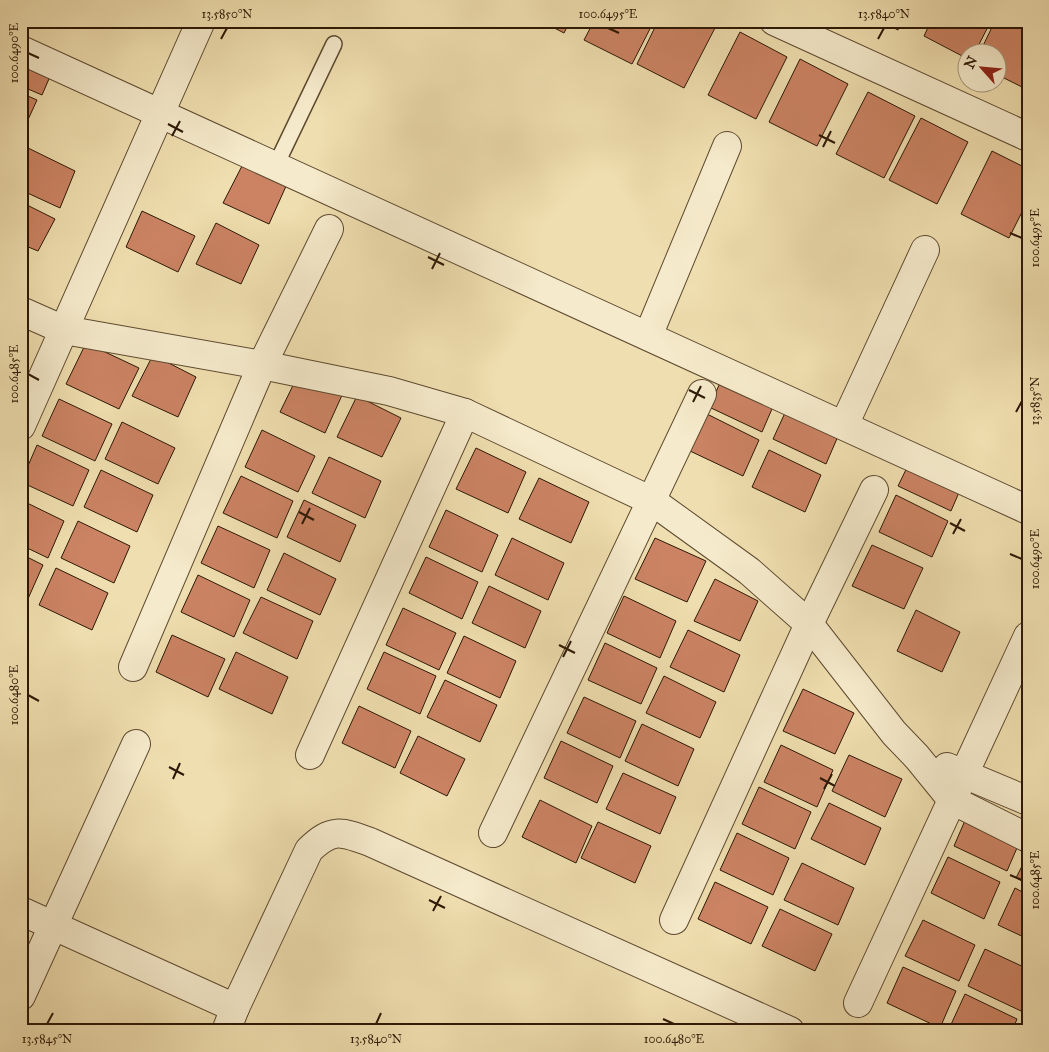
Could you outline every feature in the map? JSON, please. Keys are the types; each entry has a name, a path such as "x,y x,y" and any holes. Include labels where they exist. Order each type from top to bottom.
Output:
{"street":[{"path":"21,426 201,21"},
{"path":"774,21 1028,137"},
{"path":"21,50 1028,510"},
{"path":"648,336 727,146"},
{"path":"133,667 262,365 329,229"},
{"path":"844,425 925,250"},
{"path":"21,311 64,330 262,365 389,391 465,413 652,501 749,570 809,624 894,733 917,756 952,800 1028,838"},
{"path":"493,833 702,394"},
{"path":"310,755 465,413"},
{"path":"674,920 809,624 874,490"},
{"path":"858,1003 1028,636"},
{"path":"21,996 136,744"},
{"path":"917,756 965,772 1028,801"},
{"path":"21,911 54,926 230,1020 309,850 323,836 344,832 790,1031"}],"lane":[{"path":"276,167 334,44"}],"building":[{"path":"541,21 570,21 564,33"},
{"path":"594,21 654,21 632,64 584,40"},
{"path":"658,21 707,21 716,26 684,88 637,64"},
{"path":"881,21 902,21 898,30"},
{"path":"931,21 991,21 980,42 956,42 956,53 924,36"},
{"path":"995,21 1028,21 1028,76 1022,87 1006,79 1006,42 985,42"},
{"path":"740,32 787,57 756,119 708,95"},
{"path":"21,41 58,58 42,95 21,86"},
{"path":"800,59 848,84 817,146 769,122"},
{"path":"868,92 915,116 884,178 836,154"},
{"path":"21,93 37,100 21,135"},
{"path":"921,118 968,142 937,204 889,180"},
{"path":"26,147 75,171 60,208 21,190 21,157"},
{"path":"992,151 1028,169 1028,200 1009,238 961,214"},
{"path":"244,162 287,184 269,224 223,203"},
{"path":"21,202 55,219 38,251 21,244"},
{"path":"142,211 195,236 178,272 126,247"},
{"path":"216,223 259,245 241,284 196,264"},
{"path":"86,343 139,368 119,409 66,384"},
{"path":"153,355 196,377 178,417 132,396"},
{"path":"726,370 778,395 762,432 709,407"},
{"path":"300,371 343,393 325,433 280,412"},
{"path":"357,396 401,418 382,457 337,437"},
{"path":"59,399 112,424 95,461 42,436"},
{"path":"790,402 842,427 826,464 773,439"},
{"path":"707,414 759,440 743,476 690,451"},
{"path":"122,422 175,448 158,484 105,459"},
{"path":"262,430 315,456 298,492 245,467"},
{"path":"37,445 89,470 73,506 21,482"},
{"path":"476,448 526,472 508,513 456,489"},
{"path":"916,449 967,474 951,511 898,486"},
{"path":"769,450 821,475 805,512 752,487"},
{"path":"329,457 381,481 365,518 312,493"},
{"path":"101,470 153,495 137,532 84,507"},
{"path":"241,476 293,501 277,538 223,513"},
{"path":"539,478 589,502 571,543 519,519"},
{"path":"896,495 948,521 932,557 879,532"},
{"path":"21,500 64,521 48,558 21,545"},
{"path":"304,500 356,525 340,562 287,537"},
{"path":"446,510 498,535 482,572 429,547"},
{"path":"78,521 130,546 114,583 61,558"},
{"path":"218,526 270,550 254,588 201,563"},
{"path":"512,538 564,563 548,600 495,575"},
{"path":"655,538 706,561 687,602 635,579"},
{"path":"872,545 923,568 904,609 852,586"},
{"path":"284,553 336,579 320,615 267,590"},
{"path":"21,554 43,565 27,601 21,599"},
{"path":"426,557 478,582 462,619 409,593"},
{"path":"56,568 108,593 92,630 39,605"},
{"path":"198,575 250,600 234,637 181,612"},
{"path":"715,579 758,601 740,641 694,621"},
{"path":"489,586 541,611 525,648 472,623"},
{"path":"624,596 676,621 660,658 607,633"},
{"path":"261,597 313,621 297,659 243,633"},
{"path":"403,608 456,633 439,670 386,645"},
{"path":"916,610 960,632 942,672 897,651"},
{"path":"688,630 740,655 724,692 670,667"},
{"path":"172,635 225,659 208,697 156,672"},
{"path":"464,636 516,661 500,698 447,673"},
{"path":"605,643 657,668 641,704 588,680"},
{"path":"236,652 288,677 272,714 219,689"},
{"path":"384,652 436,676 420,714 367,689"},
{"path":"664,676 716,702 700,738 646,713"},
{"path":"445,680 497,705 480,742 427,717"},
{"path":"803,689 854,713 835,754 783,731"},
{"path":"584,697 636,721 620,758 567,733"},
{"path":"359,706 411,731 395,768 342,743"},
{"path":"642,724 694,749 678,786 625,761"},
{"path":"418,736 465,759 447,796 400,773"},
{"path":"561,741 613,766 597,803 544,778"},
{"path":"781,745 833,770 817,807 764,782"},
{"path":"849,755 902,779 885,817 832,791"},
{"path":"623,773 676,797 660,834 606,809"},
{"path":"759,787 811,812 795,849 742,824"},
{"path":"540,800 592,826 576,863 522,837"},
{"path":"829,803 881,828 865,865 811,839"},
{"path":"970,809 1023,834 1007,871 954,846"},
{"path":"598,822 651,846 635,883 581,858"},
{"path":"737,833 789,858 773,895 720,870"},
{"path":"1028,854 1028,884 1016,878"},
{"path":"948,857 1000,882 984,919 931,893"},
{"path":"802,863 854,888 838,925 784,900"},
{"path":"715,882 768,907 751,944 698,919"},
{"path":"1015,888 1028,895 1028,939 998,925"},
{"path":"780,909 832,934 815,971 762,946"},
{"path":"923,920 975,945 959,981 905,956"},
{"path":"985,949 1028,969 1028,995 1021,1011 968,986"},
{"path":"903,967 956,991 940,1028 887,1003"},
{"path":"965,994 1017,1019 1012,1031 948,1031"}]}
